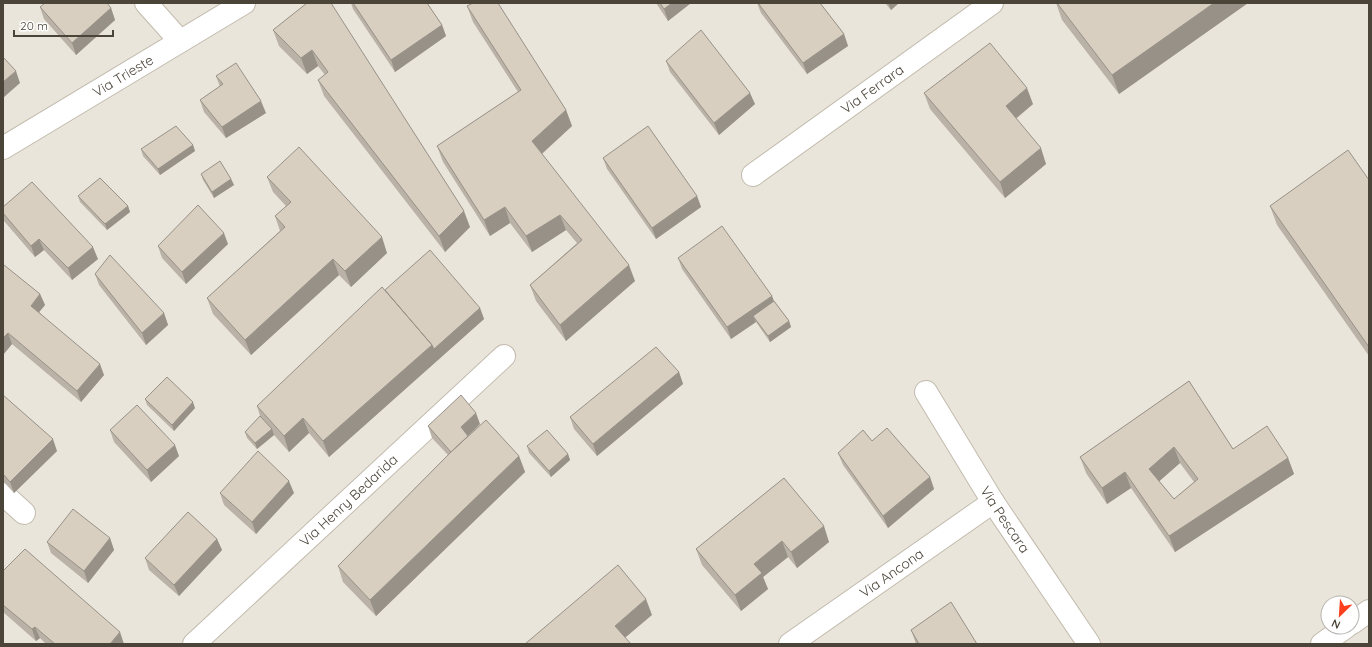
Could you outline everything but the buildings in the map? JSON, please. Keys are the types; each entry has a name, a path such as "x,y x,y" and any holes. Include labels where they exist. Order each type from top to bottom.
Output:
{"street":[{"path":"146,3 180,41"},
{"name":"Via Trieste","path":"3,148 244,3"},
{"name":"Via Ferrara","path":"753,175 992,3"},
{"name":"Via Henry Bedarida","path":"194,644 504,356"},
{"name":"Via Pescara","path":"926,392 993,502 1089,644"},
{"path":"3,494 24,513"},
{"name":"Via Ancona","path":"790,644 993,502"},
{"path":"1360,617 1369,611"},
{"path":"1322,644 1335,635"}],"shaded area":[{"path":"3,3 1369,3 1369,644 3,644"}]}
